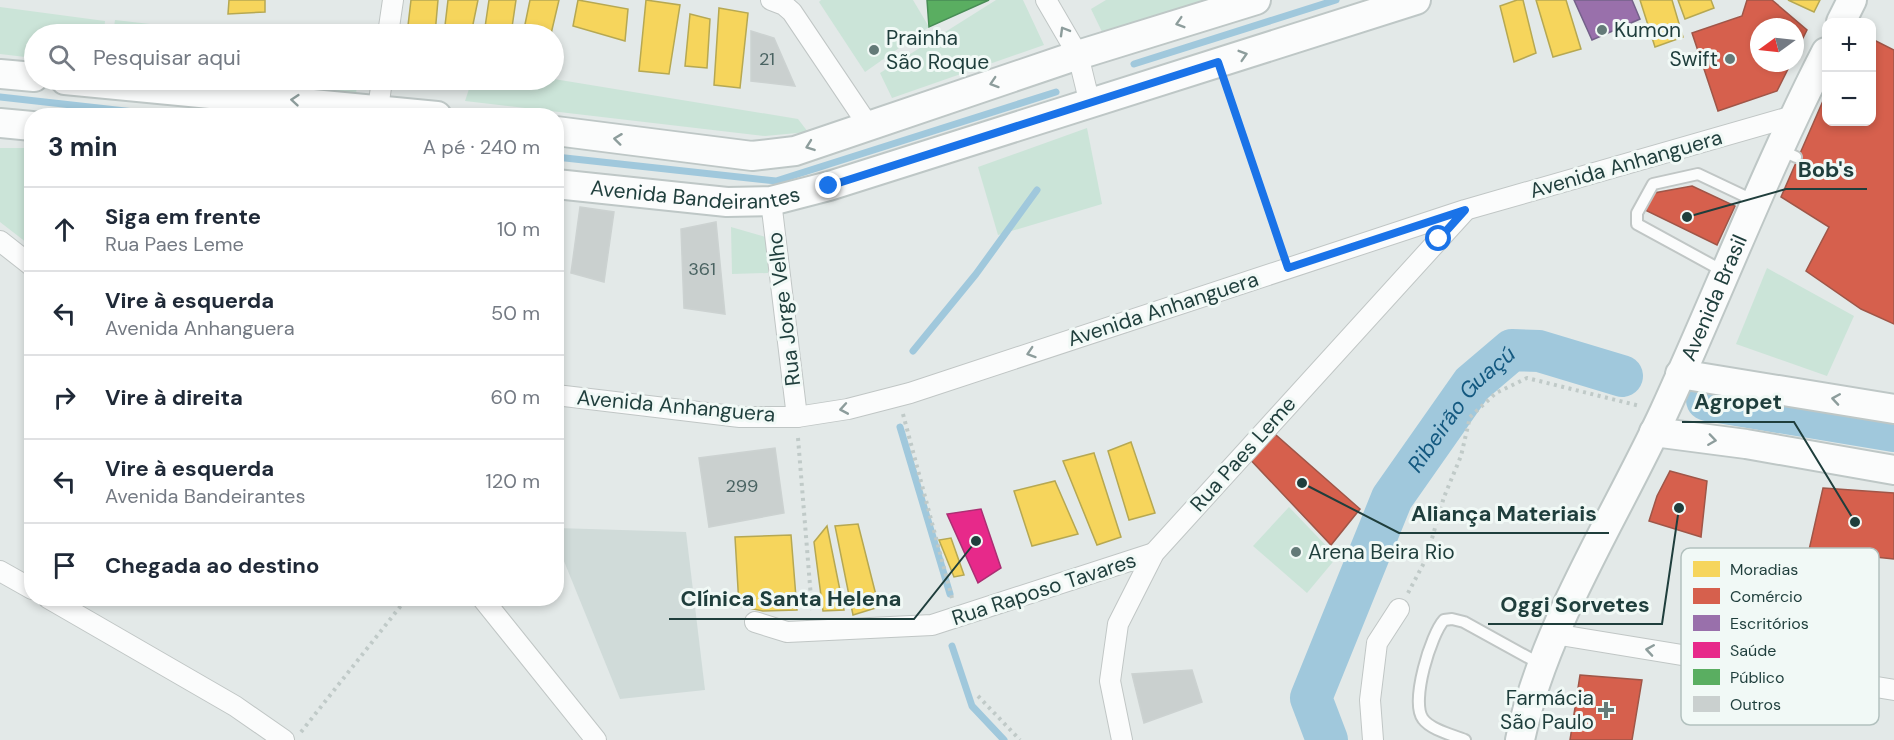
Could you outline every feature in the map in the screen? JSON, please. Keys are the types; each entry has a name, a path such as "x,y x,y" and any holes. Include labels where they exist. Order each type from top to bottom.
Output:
{"street":[{"path":"389,24 393,0"},
{"path":"771,0 784,4 792,12 868,125"},
{"path":"1046,0 1078,55 1090,104"},
{"name":"Avenida Bandeirantes","path":"564,132 770,156 795,151 1078,55 1256,0"},
{"name":"Avenida Bandeirantes","path":"564,185 727,202 771,201 829,186 1416,0"},
{"path":"1843,18 1852,0"},
{"name":"Avenida Brasil","path":"1520,740 1554,634 1659,422 1755,201 1787,153 1793,116 1822,61"},
{"path":"0,74 24,76"},
{"path":"163,90 339,108"},
{"path":"378,108 381,90"},
{"name":"Avenida Anhanguera","path":"564,396 740,417 797,417 848,409 898,396 1465,210 1793,116"},
{"path":"0,123 24,125"},
{"name":"Rua Jorge Velho","path":"771,201 797,417"},
{"name":"Rua Paes Leme","path":"1122,740 1110,681 1118,624 1154,553 1465,210"},
{"path":"0,241 24,260"},
{"path":"1680,374 1894,409"},
{"path":"1659,422 1746,444 1894,470"},
{"name":"Rua Raposo Tavares","path":"755,622 787,632 932,625 1154,553"},
{"path":"0,571 24,584"},
{"path":"62,606 235,706 284,740"},
{"path":"488,606 596,740"},
{"path":"1373,740 1370,700 1377,643 1399,609"},
{"path":"1554,634 1681,655"},
{"path":"1879,688 1894,690"}],"lane":[{"path":"1725,272 1637,224 1637,213 1653,184 1698,174 1755,201"},
{"path":"1465,740 1429,724 1422,718 1418,707 1419,689 1435,634 1444,620 1464,622 1543,665"}],"path":[{"path":"1218,62 1288,268"},
{"path":"1399,609 1426,560 1444,497 1461,456 1470,417 1496,393 1527,378 1659,422"},
{"path":"898,396 957,617"},
{"path":"797,417 814,631"},
{"path":"296,740 401,606"},
{"path":"978,696 1020,740"}],"shaded area":[{"path":"564,528 686,532 705,690 620,699 564,561"}],"green space":[{"name":"Prainha São Roque","path":"821,0 913,0 929,27 865,72 819,2"},
{"path":"996,0 1023,0 1044,45 892,98 880,73"},
{"path":"1106,0 1207,0 1104,36 1091,9"},
{"path":"0,7 105,21 105,24 24,24 24,57 0,54"},
{"path":"115,20 150,24 114,24"},
{"path":"564,81 798,119 808,132 765,136 564,113 564,108 525,108 465,101 469,90 564,90"},
{"path":"305,90 356,90 356,96"},
{"path":"1087,128 1102,204 998,235 978,167"},
{"path":"0,148 24,148 24,241 0,222"},
{"path":"731,227 769,238 768,273 732,274"},
{"path":"1767,268 1854,316 1827,376 1736,344"},
{"name":"Arena Beira Rio","path":"1289,507 1337,557 1307,593 1253,546"}],"building: Moradias":[{"path":"229,0 265,0 265,12 228,14"},
{"path":"411,0 438,0 436,24 408,24"},
{"path":"448,0 478,0 473,24 445,24"},
{"path":"489,0 516,0 512,24 485,24"},
{"path":"530,0 559,0 553,24 525,24"},
{"path":"578,0 628,9 625,41 573,26"},
{"path":"646,0 680,5 669,74 639,71"},
{"path":"1523,0 1536,53 1514,62 1500,6"},
{"path":"1536,0 1566,0 1581,49 1553,57"},
{"path":"1640,0 1672,0 1683,37 1655,47"},
{"path":"1678,0 1711,0 1714,8 1685,19"},
{"path":"1788,0 1820,0 1814,12"},
{"path":"719,8 748,13 740,88 714,85"},
{"path":"690,14 710,19 707,68 685,66"},
{"path":"1131,442 1155,513 1129,520 1108,451"},
{"path":"1094,453 1121,537 1097,545 1063,461"},
{"path":"1055,481 1078,534 1032,546 1014,491"},
{"path":"858,524 879,607 853,615 835,526"},
{"path":"827,526 844,610 823,611 814,542"},
{"path":"791,535 797,610 763,611 739,606 735,537"},
{"path":"951,538 964,575 954,577 939,540"}],"building: Comércio":[{"name":"Swift","path":"1747,0 1772,0 1793,18 1750,18 1750,72 1786,72 1777,91 1718,111 1692,33 1742,16"},
{"path":"1876,41 1894,50 1894,324 1861,309 1806,271 1829,227 1781,197 1822,103 1822,126 1876,126"},
{"path":"1692,186 1735,206 1717,245 1645,210 1654,193"},
{"path":"1267,427 1360,509 1331,545 1244,453"},
{"path":"1670,471 1707,481 1701,537 1649,521 1657,496"},
{"path":"1823,488 1894,493 1894,559 1879,557 1879,548 1809,548"},
{"name":"Farmácia São Paulo","path":"1580,675 1642,680 1632,740 1570,740"}],"building: Escritórios":[{"name":"Kumon","path":"1574,0 1632,0 1640,19 1592,40"}],"building: Saúde":[{"path":"981,509 1001,568 978,583 947,514"}],"building: Público":[{"path":"927,0 989,0 929,27"}],"building: Outros":[{"path":"751,31 774,38 795,86 751,81"},
{"path":"580,207 614,212 604,282 571,273"},
{"path":"716,222 725,314 684,308 681,229"},
{"path":"775,448 784,513 709,527 699,458"},
{"path":"1192,670 1202,702 1144,723 1132,674"}],"waterway":[{"path":"1134,64 1336,0"},
{"path":"564,158 776,181 1056,92"},
{"path":"0,97 98,108"},
{"path":"913,351 976,274 1037,190"},
{"name":"Ribeirão Guaçú","path":"1327,740 1311,698 1392,498 1472,384 1512,350 1539,351 1622,376"},
{"name":"Ribeirão Guaçú","path":"1707,400 1894,431"},
{"path":"900,427 950,594"},
{"path":"952,646 972,706 1004,740"}],"place":[{"name":"Kumon","path":"1602,30"},
{"name":"Prainha São Roque","path":"874,50"},
{"name":"Swift","path":"1730,59"},
{"name":"Bob's","path":"1687,217"},
{"name":"Aliança Materiais","path":"1302,483"},
{"name":"Oggi Sorvetes","path":"1679,508"},
{"name":"Agropet","path":"1855,522"},
{"name":"Clínica Santa Helena","path":"976,541"},
{"name":"Arena Beira Rio","path":"1296,552"},
{"name":"Farmácia São Paulo","path":"1606,710"}],"route":[{"path":"829,186 1218,62 1288,268 1465,210 1439,239"}]}
